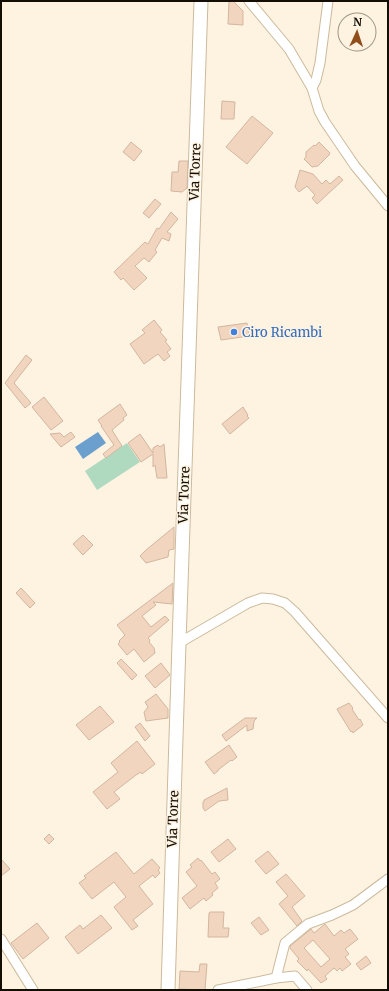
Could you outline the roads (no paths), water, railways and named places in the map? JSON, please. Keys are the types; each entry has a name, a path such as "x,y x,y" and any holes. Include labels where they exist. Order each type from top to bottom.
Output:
{"main road":[{"name":"Via Torre","path":"168,990 200,1"}],"street":[{"path":"249,1 289,49 312,88 319,111 325,122 355,166 388,206"},
{"path":"312,88 316,80 320,63 328,1"},
{"path":"179,643 248,603 262,598 273,599 285,603 295,612 388,718"},
{"path":"276,978 285,943 308,924 353,905 388,879"},
{"path":"1,939 33,990"},
{"path":"218,990 236,988 276,978 295,976 306,990"}],"water":[{"path":"98,432 106,443 83,459 75,447"}],"place":[{"name":"Ciro Ricambi","path":"234,332"}]}
